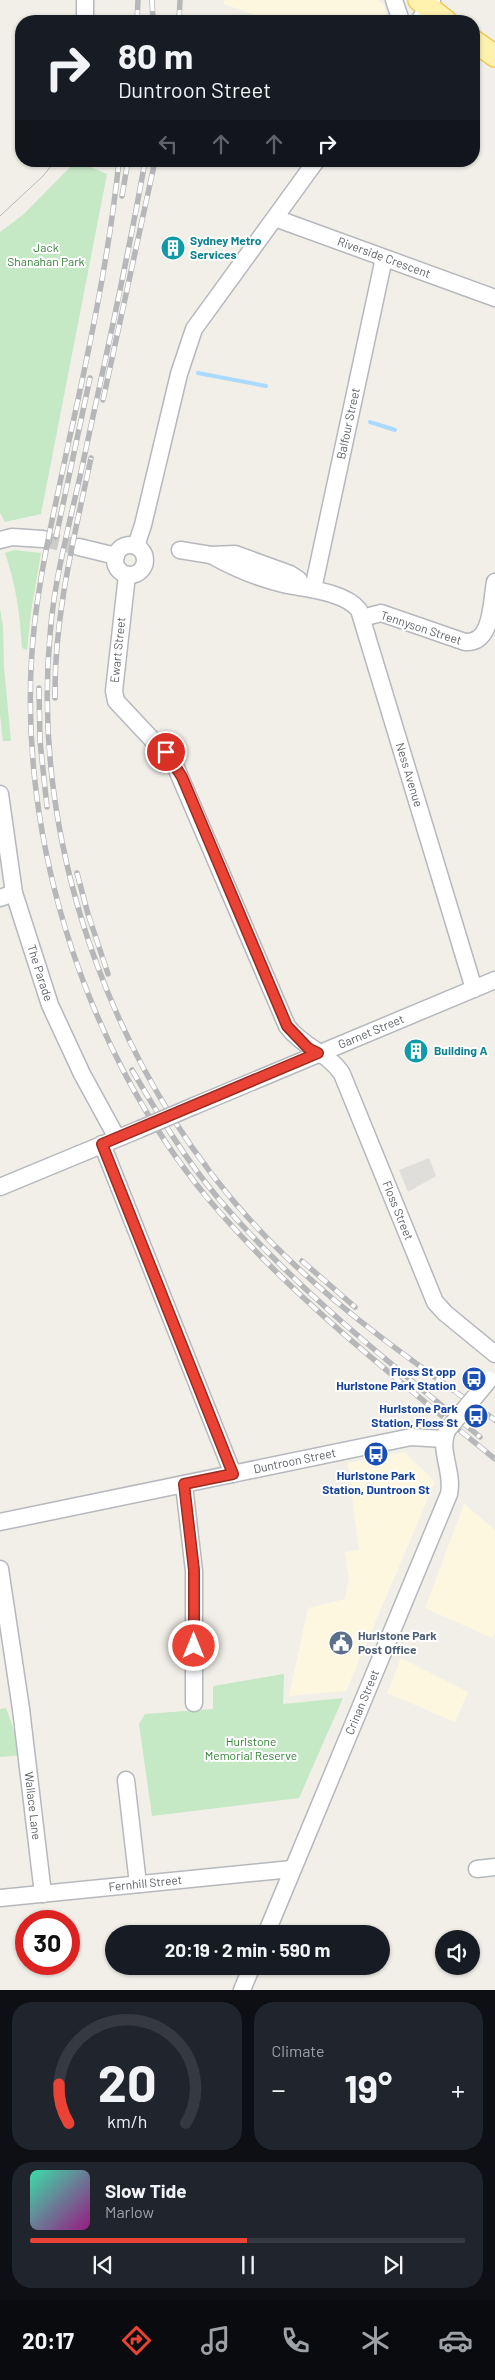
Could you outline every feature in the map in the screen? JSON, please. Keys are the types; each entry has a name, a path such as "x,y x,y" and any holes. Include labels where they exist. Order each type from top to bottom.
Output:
{"main road":[{"path":"424,7 437,15"},
{"path":"480,45 495,56"}],"street":[{"path":"85,0 85,15"},
{"path":"394,0 399,15"},
{"path":"136,546 179,374 194,329 312,167"},
{"name":"Riverside Crescent","path":"274,218 495,298"},
{"name":"Balfour Street","path":"314,589 384,258"},
{"path":"0,540 17,537 43,540"},
{"path":"136,546 143,553 144,567 137,574 127,575 119,570 116,556 124,547 136,546"},
{"path":"79,547 116,556"},
{"name":"Ness Avenue","path":"180,550 211,555 231,566 258,576 314,589 351,602 359,610 474,989"},
{"name":"Ewart Street","path":"127,575 114,691 116,701 174,762 287,1026 308,1048 318,1053"},
{"name":"Tennyson Street","path":"362,618 381,613 465,642 473,642 481,638 486,631 495,582"},
{"name":"The Parade","path":"0,794 7,896 50,1005 71,1051 117,1138"},
{"name":"Garnet Street","path":"0,1187 495,980"},
{"name":"Floss Street","path":"318,1053 333,1063 342,1074 436,1302 445,1313 495,1354"},
{"path":"102,1144 233,1474"},
{"path":"446,1434 492,1376"},
{"name":"Duntroon Street","path":"0,1522 411,1437 446,1434"},
{"name":"Crinan Street","path":"270,1925 449,1494 451,1477 444,1449 446,1434"},
{"path":"184,1484 194,1570 194,1703"},
{"name":"Wallace Lane","path":"0,1568 22,1718 43,1894"},
{"path":"126,1780 138,1884"},
{"path":"477,1869 495,1867"},
{"name":"Fernhill Street","path":"0,1898 292,1869"},
{"path":"242,1990 248,1975"}],"shaded area":[{"path":"224,0 378,0 384,5 386,15 254,15 224,4"},
{"path":"429,1158 436,1176 408,1192 399,1170"},
{"path":"404,1452 435,1482 346,1691 289,1696 308,1608 345,1599 349,1578 345,1552 359,1550 348,1463"},
{"path":"464,1504 495,1530 495,1632 492,1638 425,1608"},
{"path":"401,1658 468,1692 455,1722 387,1693"}],"green space":[{"name":"Jack Shanahan Park","path":"70,167 90,167 107,174 41,514 5,522 0,513 0,232 24,214"},
{"path":"14,550 41,553 27,650 22,648 17,600 5,553"},
{"path":"0,608 11,741 3,741 0,715"},
{"name":"Hurlstone Memorial Reserve","path":"284,1674 283,1704 343,1698 299,1798 152,1816 139,1724 145,1714 213,1709 213,1686"},
{"path":"6,1708 23,1755 0,1757 0,1709"}],"waterway":[{"path":"198,373 266,386"},
{"path":"370,422 395,430"}],"tunnel":[{"path":"43,539 79,547"}],"tram line":[{"path":"0,216 50,167"}],"railway":[{"path":"137,15 138,0"},
{"path":"152,0 153,15"},
{"path":"179,15 180,0"},
{"path":"118,167 98,304 41,576 35,620 30,696 34,773 46,851 65,928 92,1002 125,1074 164,1140 210,1201 242,1237 311,1304 383,1368 495,1459"},
{"path":"122,196 127,167"},
{"path":"144,167 114,317 63,553 52,614 48,717 55,801 72,883 97,964 130,1043 172,1116 220,1185 275,1246 300,1270 381,1338 495,1420"},
{"path":"103,400 154,167"},
{"path":"56,537 90,378"},
{"path":"55,698 61,607 91,458"},
{"path":"39,688 40,741 47,807"},
{"path":"77,873 88,914 108,974"},
{"path":"132,1070 194,1168 248,1231 344,1324 480,1437"},
{"path":"302,1261 355,1307"}],"place":[{"name":"Sydney Metro Services","path":"173,248"},
{"name":"Building A","path":"416,1051"},
{"name":"Floss St opp Hurlstone Park Station","path":"474,1379"},
{"name":"Hurlstone Park Station, Floss St","path":"476,1416"},
{"name":"Hurlstone Park Station, Duntroon St","path":"376,1454"},
{"name":"Hurlstone Park Post Office","path":"341,1643"}],"route":[{"path":"166,752 182,777 280,1013 292,1033 308,1048 318,1053 102,1144 233,1474 184,1484 194,1570 194,1646"}]}
